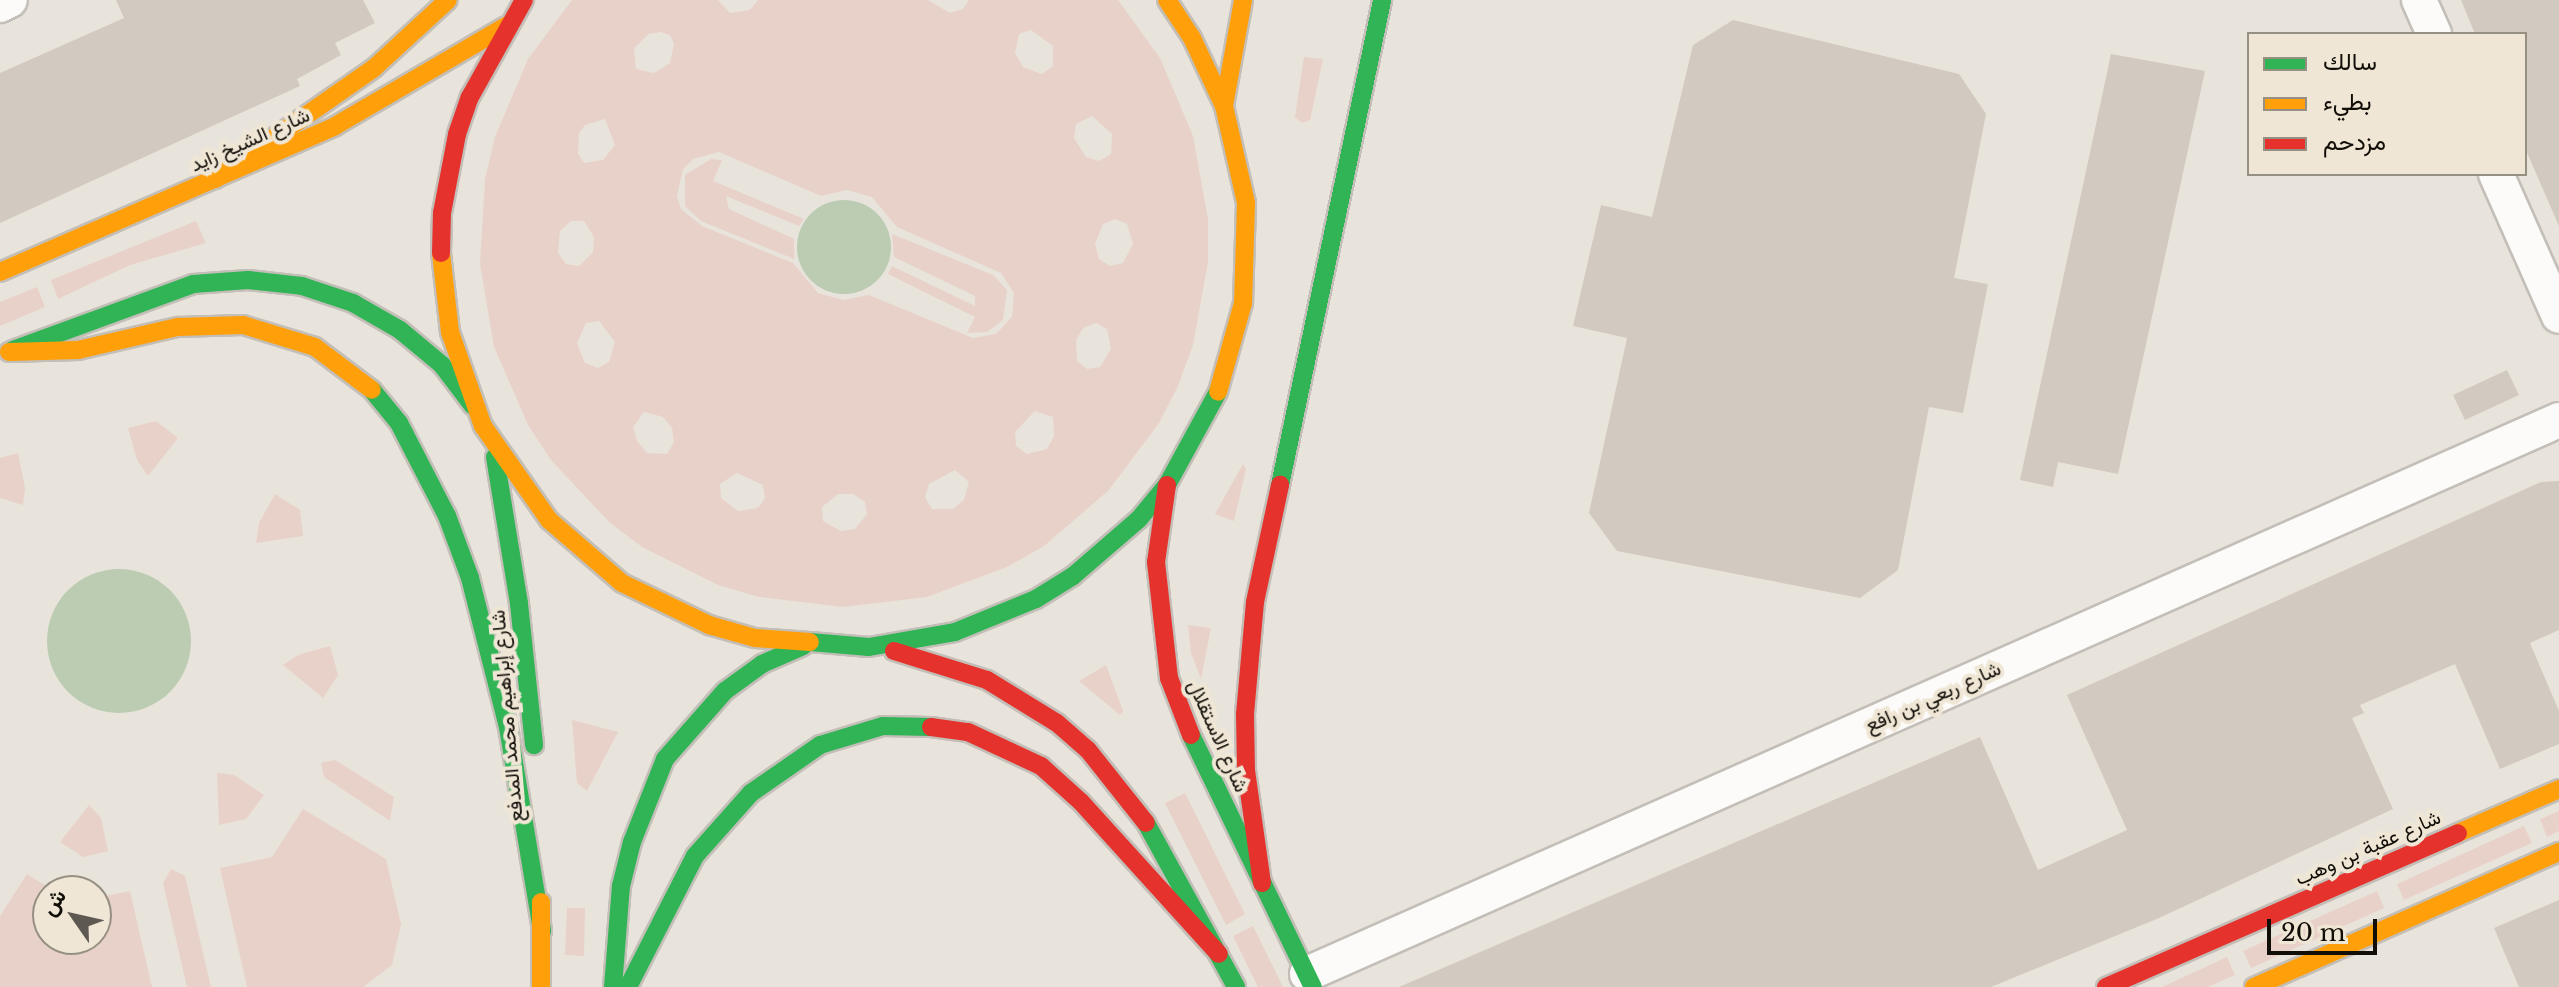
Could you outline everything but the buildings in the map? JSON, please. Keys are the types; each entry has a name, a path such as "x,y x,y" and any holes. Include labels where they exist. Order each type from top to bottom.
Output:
{"main road":[{"path":"215,179 374,68 448,0"},
{"path":"524,0 506,26 457,134 442,213 448,319 475,408 492,443 549,520 622,583 709,625 803,646 869,647 955,632 1036,599 1107,549 1167,485 1216,399 1243,303 1246,203 1224,106 1192,38 1167,0"},
{"path":"1262,883 1246,771 1245,714 1255,602 1382,0"},
{"path":"1224,106 1244,2"},
{"name":"شارع الشيخ زايد","path":"0,272 335,126 506,26"},
{"path":"4,354 141,299 193,284 248,280 302,286 353,303 400,330 442,365 475,408"},
{"path":"4,354 78,350 178,327 243,325 315,347 376,393 399,423 441,504 470,578 508,727 542,931"},
{"name":"شارع إبراهيم محمد المدفع","path":"492,443 529,685 542,931 541,987"},
{"name":"شارع الاستقلال","path":"1167,485 1156,562 1169,678 1181,715 1310,981"},
{"path":"613,987 621,886 636,828 665,759 725,691 762,664 803,646"},
{"path":"869,647 936,661 987,680 1057,723 1088,750 1149,826 1236,987"},
{"path":"628,987 672,891 721,823 784,767 820,745 883,726 968,732 1041,766 1081,802 1219,954"},
{"name":"شارع عقبة بن وهب","path":"2106,987 2559,789"},
{"path":"2254,987 2559,852"}],"street":[{"path":"0,5 10,0"},
{"path":"2419,0 2433,32"},
{"path":"2497,176 2559,316"},
{"name":"شارع ربعي بن رافع","path":"1310,981 2559,420"}],"shaded area":[{"path":"572,0 718,0 730,13 750,10 758,0 928,0 950,13 963,9 969,0 1118,0 1160,58 1193,136 1208,219 1208,262 1193,345 1178,386 1159,423 1108,491 1044,546 1007,567 927,597 843,607 759,597 718,585 642,547 609,522 551,460 528,425 494,347 480,264 485,179 495,137 528,59","holes":["1031,30 1053,46 1053,66 1042,74 1023,67 1015,53 1019,34","660,32 670,35 674,44 670,63 654,73 636,69 634,48 649,34","1092,116 1112,134 1111,154 1099,161 1086,157 1074,138 1076,124","605,119 615,145 603,160 584,163 578,154 579,133 585,125","719,152 821,196 847,190 872,197 897,227 1001,273 1014,293 1012,317 996,334 973,338 869,295 843,300 818,293 793,263 702,226 681,209 677,196 683,169 693,159","1115,219 1127,224 1133,244 1123,263 1110,266 1099,259 1095,244 1103,224","571,221 584,221 594,237 593,252 579,266 566,264 558,253 560,231","599,321 615,342 609,362 598,368 585,363 577,343 586,323","1096,323 1107,329 1111,349 1100,367 1087,369 1077,361 1076,340 1083,328","1035,411 1053,417 1054,436 1047,449 1027,454 1016,446 1015,432","644,412 663,417 672,428 674,442 667,454 647,453 637,441 633,427","955,470 969,482 964,500 953,509 932,509 925,497 929,484","737,473 763,485 765,498 758,508 738,511 721,498 720,484","838,494 853,494 865,502 867,514 855,529 841,531 823,521 822,507"]},
{"path":"1304,57 1323,59 1310,120 1302,123 1295,117"},
{"path":"711,159 722,160 713,181 804,219 799,226 726,196 729,209 794,239 794,259 701,221 685,206 685,175"},
{"path":"844,200 862,204 877,214 887,229 891,247 887,265 877,280 862,290 844,294 826,290 811,280 801,265 797,247 801,229 811,214 826,204"},
{"path":"196,221 206,243 130,265 58,299 51,280"},
{"path":"892,234 993,275 1007,290 1003,320 987,332 967,333 975,317 888,274 892,266 975,306 975,296 894,257"},
{"path":"37,287 45,307 0,326 0,302"},
{"path":"156,421 178,438 148,476 137,460 128,428"},
{"path":"18,453 25,488 23,505 0,498 0,458"},
{"path":"1243,464 1246,469 1234,521 1215,514"},
{"path":"275,494 300,510 303,536 256,543 259,523"},
{"path":"119,569 147,574 170,590 186,613 191,641 186,669 170,692 147,708 119,713 91,708 68,692 52,669 47,641 52,613 68,590 91,574"},
{"path":"1188,625 1211,628 1201,679 1191,653"},
{"path":"330,646 338,675 323,698 283,665 298,655"},
{"path":"1106,665 1123,711 1120,715 1079,681"},
{"path":"572,720 618,732 587,791 577,783"},
{"path":"335,760 394,797 390,821 324,777 321,763"},
{"path":"217,773 234,775 264,795 246,819 219,825"},
{"path":"1185,793 1245,914 1226,925 1165,803"},
{"path":"89,805 101,818 108,851 83,857 60,842"},
{"path":"303,809 386,859 401,924 392,965 363,987 247,987 220,868 272,857"},
{"path":"2559,811 2559,831 2547,837 2540,819"},
{"path":"2524,826 2532,843 2404,900 2397,884"},
{"path":"171,869 185,876 211,987 187,987 163,883"},
{"path":"27,874 32,877 32,955 112,955 112,895 130,891 152,987 0,987 0,916"},
{"path":"2377,891 2384,908 2251,968 2243,951"},
{"path":"567,908 585,908 584,956 565,955"},
{"path":"1253,926 1283,987 1258,987 1233,936"},
{"path":"2227,957 2235,975 2208,987 2162,987"}],"traffic: fast":[{"path":"1280,485 1382,0"},
{"path":"13,350 193,284 248,280 302,286 353,303 400,330 442,365 473,406"},
{"path":"372,390 399,423 447,516 470,578 508,727 542,931"},
{"path":"810,642 869,647 955,632 1036,599 1073,576 1139,519 1167,485 1218,392"},
{"path":"495,457 519,604 534,745"},
{"path":"613,987 621,886 632,842 665,759 725,691 762,664 803,646"},
{"path":"628,987 695,856 751,793 820,745 883,726 931,727"},
{"path":"1191,735 1313,987"},
{"path":"1146,823 1236,987"}],"traffic: slow":[{"path":"215,179 374,68 448,0"},
{"path":"1167,0 1192,38 1224,106 1246,203 1243,303 1218,392"},
{"path":"1224,106 1243,0"},
{"path":"0,272 335,126 506,26"},
{"path":"441,253 450,332 483,426 549,520 622,583 709,625 755,638 810,642"},
{"path":"9,352 78,350 178,327 243,325 315,347 372,390"},
{"path":"2458,833 2559,789"},
{"path":"2254,987 2559,852"},
{"path":"541,902 541,987"}],"traffic: jam":[{"path":"441,253 442,213 457,134 470,97 524,0"},
{"path":"1167,485 1156,562 1169,678 1191,735"},
{"path":"1262,883 1246,771 1245,714 1255,602 1280,485"},
{"path":"894,651 987,680 1057,723 1088,750 1146,823"},
{"path":"931,727 968,732 1041,766 1081,802 1219,954"},
{"path":"2106,987 2458,833"}]}
